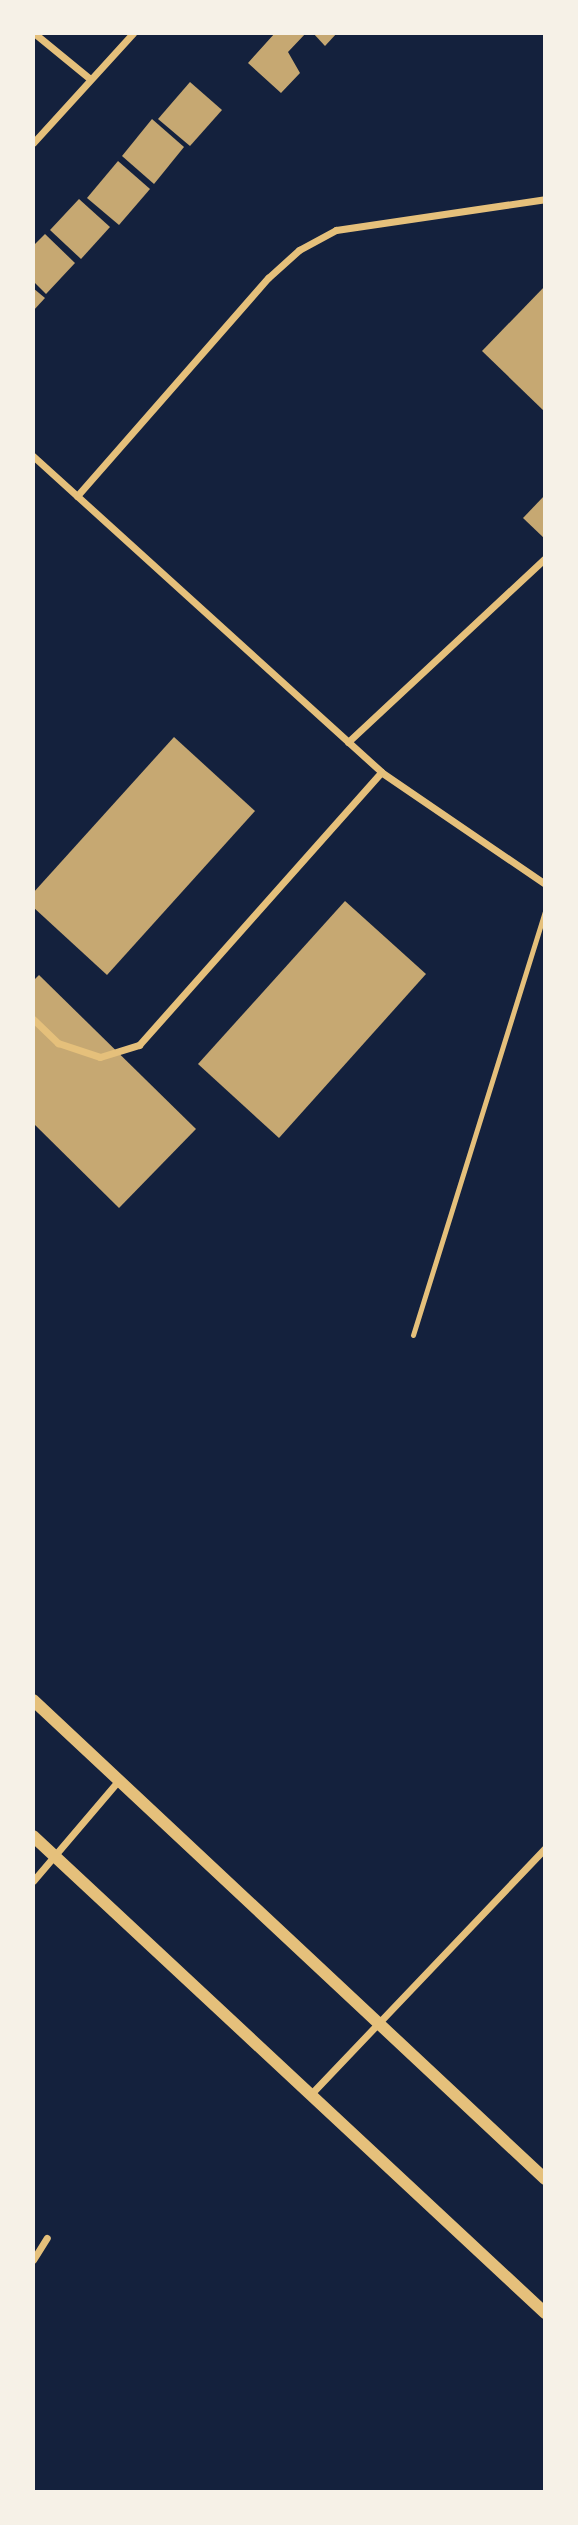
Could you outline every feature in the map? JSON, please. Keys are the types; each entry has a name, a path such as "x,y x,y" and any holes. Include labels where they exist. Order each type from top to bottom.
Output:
{"street":[{"path":"34,33 89,78"},
{"path":"33,143 89,78 133,33"},
{"path":"77,496 268,278 299,250 336,230 545,199"},
{"path":"33,456 381,772 545,884"},
{"path":"348,743 545,558"},
{"path":"33,1019 58,1043 100,1057 139,1045 381,772"},
{"path":"33,1700 545,2179"},
{"path":"33,1881 56,1857 118,1780"},
{"path":"33,1836 545,2313"},
{"path":"311,2094 382,2024 545,1848"},
{"path":"33,2260 47,2238"}],"lane":[{"path":"413,1335 545,912"}],"building":[{"path":"275,33 306,33 288,52 300,73 281,93 248,63"},
{"path":"313,33 337,33 325,46"},
{"path":"190,82 222,110 190,146 158,119"},
{"path":"152,119 184,147 154,184 122,156"},
{"path":"118,161 150,189 119,225 87,198"},
{"path":"79,199 110,227 81,259 50,230"},
{"path":"45,234 75,263 46,294 33,281 33,246"},
{"path":"545,286 545,412 482,351"},
{"path":"33,288 45,298 33,311"},
{"path":"545,495 545,539 523,518"},
{"path":"174,737 255,811 107,975 33,907 33,893"},
{"path":"345,901 426,974 279,1138 198,1064"},
{"path":"39,975 196,1129 119,1208 33,1123 33,981"}]}
